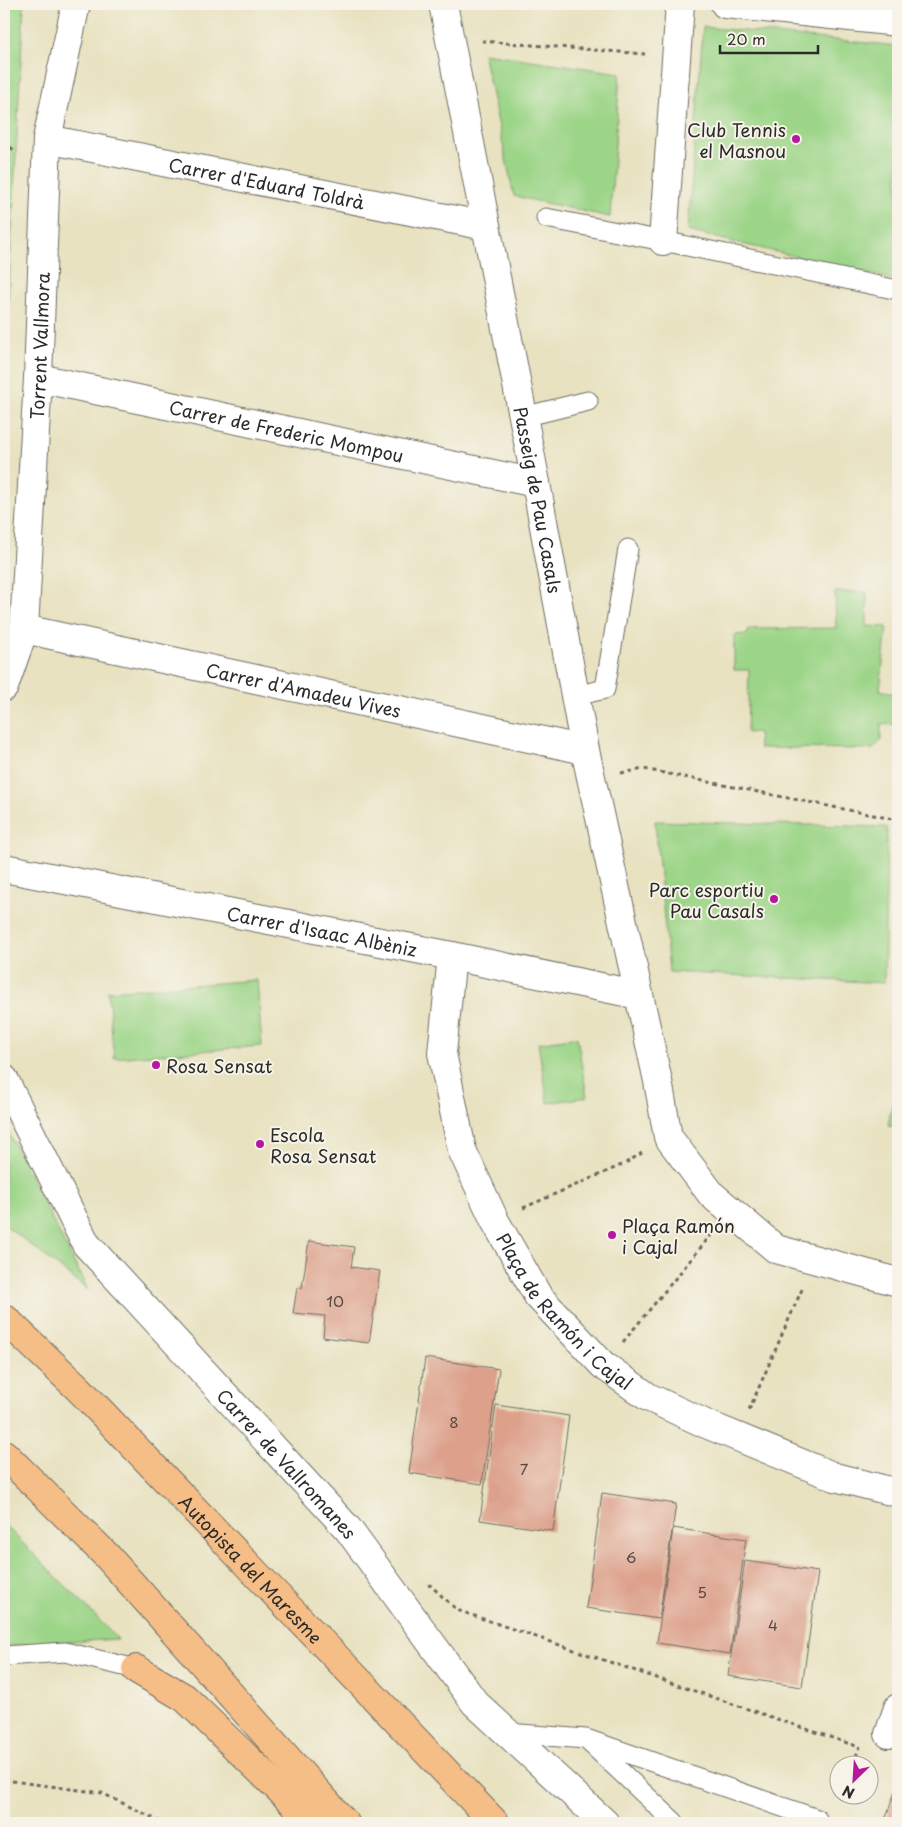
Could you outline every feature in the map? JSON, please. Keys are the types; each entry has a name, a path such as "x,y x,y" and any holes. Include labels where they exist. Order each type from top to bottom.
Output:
{"highway":[{"name":"Autopista del Maresme","path":"4,1318 79,1389 495,1823"},
{"path":"4,1454 107,1556 345,1823"},
{"path":"136,1669 186,1698 314,1823"}],"street":[{"name":"Torrent Vallmora","path":"4,687 24,629 38,378 47,139 76,4"},
{"name":"Passeig de Pau Casals","path":"443,4 536,483 585,750 658,1081 668,1137 712,1195 776,1249 898,1282"},
{"path":"663,241 680,4"},
{"path":"725,4 898,22"},
{"name":"Carrer d'Eduard Toldrà","path":"47,139 486,226"},
{"name":"Carrer de Frederic Mompou","path":"38,378 536,483"},
{"name":"Carrer d'Amadeu Vives","path":"24,629 585,750"},
{"name":"Carrer d'Isaac Albèniz","path":"4,868 452,956 639,995"},
{"name":"Plaça de Ramón i Cajal","path":"452,956 442,1053 462,1150 495,1221 538,1296 603,1365 648,1397 737,1438 835,1476 898,1493"},
{"name":"Carrer de Vallromanes","path":"4,1079 86,1244 348,1529 475,1703 605,1823"},
{"path":"889,1734 898,1708"}],"lane":[{"path":"546,218 898,290"},
{"path":"523,416 588,401"},
{"path":"575,696 605,689 628,549"},
{"path":"4,1656 65,1652 136,1669"},
{"path":"507,1733 586,1739 817,1819 816,1823"},
{"path":"586,1739 675,1823"}],"path":[{"path":"450,39 676,56"},
{"path":"591,779 644,769 898,820"},
{"path":"495,1221 624,1164"},
{"path":"603,1365 699,1250"},
{"path":"737,1438 816,1260"},
{"path":"399,1600 430,1585 457,1610 860,1747"},
{"path":"4,1780 102,1793 163,1823"}],"green space":[{"path":"4,4 24,4 4,379"},
{"name":"Club Tennis el Masnou","path":"703,27 898,46 898,281 688,231"},
{"path":"483,53 620,73 610,217 514,196"},
{"path":"835,592 867,592 867,626 887,627 880,690 894,693 895,725 881,724 881,741 873,749 759,748 758,732 747,733 749,670 734,670 734,635 747,634 749,629 836,628"},
{"name":"Parc esportiu Pau Casals","path":"655,821 887,827 884,983 669,972"},
{"path":"257,980 262,1046 114,1058 108,991"},
{"path":"577,1037 587,1097 548,1103 538,1043"},
{"path":"898,1077 898,1127 888,1125"},
{"path":"4,1124 88,1290 4,1224"},
{"path":"4,1524 118,1639 4,1646"}],"building":[{"path":"309,1241 354,1247 351,1267 380,1271 369,1343 323,1337 325,1316 293,1313 297,1288 302,1288"},
{"path":"425,1358 499,1369 482,1484 409,1473"},
{"path":"496,1405 569,1416 553,1531 480,1520"},
{"path":"602,1493 676,1504 659,1619 586,1608"},
{"path":"673,1528 746,1539 730,1654 657,1643"},
{"path":"745,1561 818,1572 802,1687 728,1676"},
{"path":"898,1783 898,1823 884,1823"}],"place":[{"name":"Club Tennis el Masnou","path":"796,139"},
{"name":"Parc esportiu Pau Casals","path":"774,899"},
{"name":"Rosa Sensat","path":"156,1065"},
{"name":"Escola Rosa Sensat","path":"260,1144"},
{"name":"Plaça Ramón i Cajal","path":"612,1235"}]}
